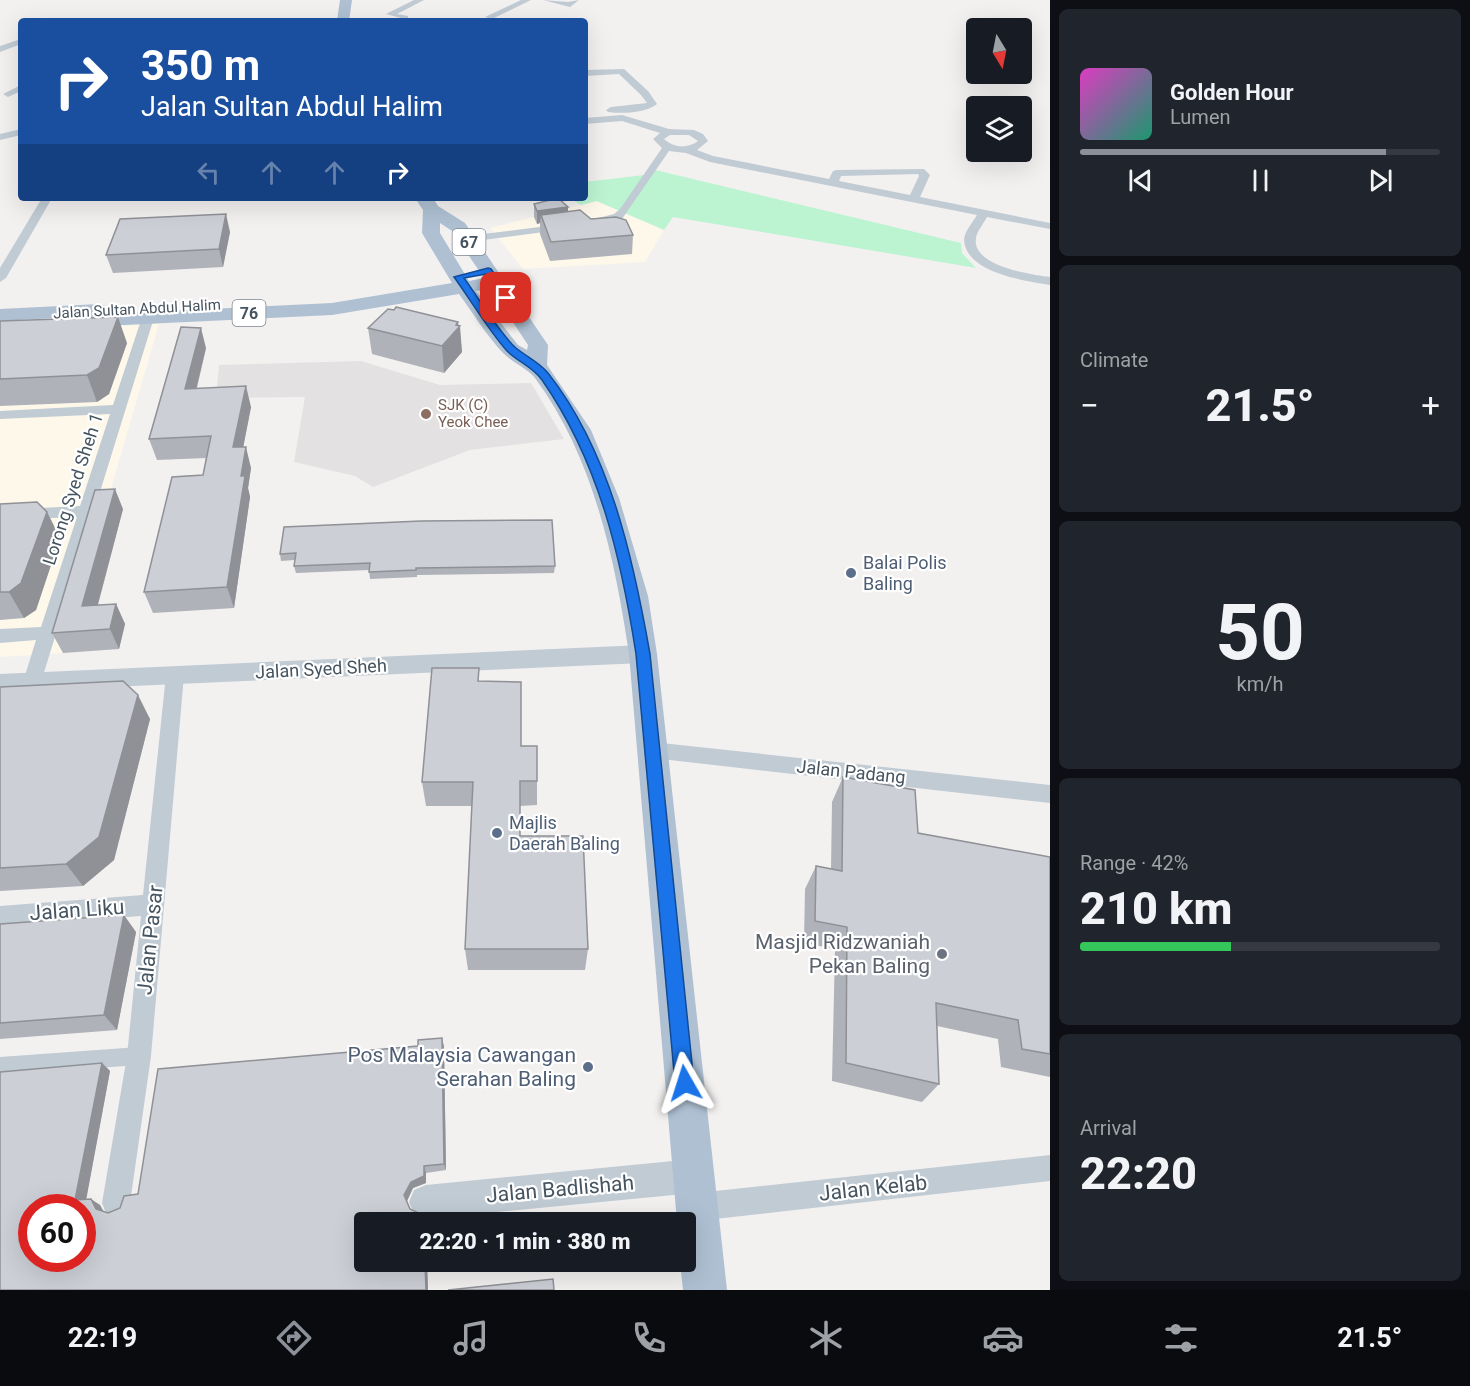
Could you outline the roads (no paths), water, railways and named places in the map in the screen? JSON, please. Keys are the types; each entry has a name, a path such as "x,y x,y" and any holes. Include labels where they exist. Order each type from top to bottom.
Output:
{"main road":[{"path":"343,18 346,0"},
{"name":"67","path":"428,204 459,227 492,277"},
{"name":"67","path":"428,204 431,233 461,282"},
{"path":"492,277 538,345 536,366"},
{"name":"Jalan Sultan Abdul Halim","path":"0,315 143,324 492,277"},
{"path":"461,282 511,349 536,366 579,430 608,498 633,596 643,654 694,1210 705,1290"},
{"name":"Jalan Sultan Abdul Halim","path":"0,325 143,324 332,309 433,294 461,282"},
{"path":"433,294 468,302 481,310"}],"street":[{"path":"405,18 390,14 420,0"},
{"path":"489,17 527,0"},
{"path":"547,0 570,5 575,0"},
{"path":"0,49 18,42"},
{"path":"588,73 621,71 645,93 652,104 588,120"},
{"path":"8,94 18,89"},
{"path":"588,112 620,114 668,132 691,132 702,138 700,146 686,149"},
{"path":"588,129 625,126 626,123 620,114"},
{"path":"668,132 658,139 667,147 686,149 711,159 1050,226"},
{"path":"0,137 18,133"},
{"path":"467,239 618,217 667,147"},
{"path":"833,183 837,173 920,171 925,175 914,200"},
{"path":"0,278 45,201"},
{"path":"984,213 970,236 970,242 982,259 1000,272 1050,281"},
{"name":"Lorong Syed Sheh 1","path":"32,682 119,409 143,324"},
{"path":"0,415 119,409"},
{"path":"0,515 87,511"},
{"path":"0,636 48,633"},
{"name":"Jalan Syed Sheh","path":"0,683 643,654"},
{"name":"Jalan Pasar","path":"116,1203 139,1056 175,675"},
{"name":"Jalan Padang","path":"652,750 1050,794"},
{"name":"Jalan Liku","path":"0,916 154,905"},
{"path":"0,1066 139,1056"},
{"name":"Jalan Kelab","path":"694,1210 1050,1168"},
{"name":"Jalan Badlishah","path":"426,1202 694,1210"}],"place":[{"name":"SJK (C) Yeok Chee","path":"426,414"},
{"name":"Balai Polis Baling","path":"851,573"},
{"name":"Majlis Daerah Baling","path":"497,833"},
{"name":"Masjid Ridzwaniah Pekan Baling","path":"942,954"},
{"name":"Pos Malaysia Cawangan Serahan Baling","path":"588,1067"}]}
